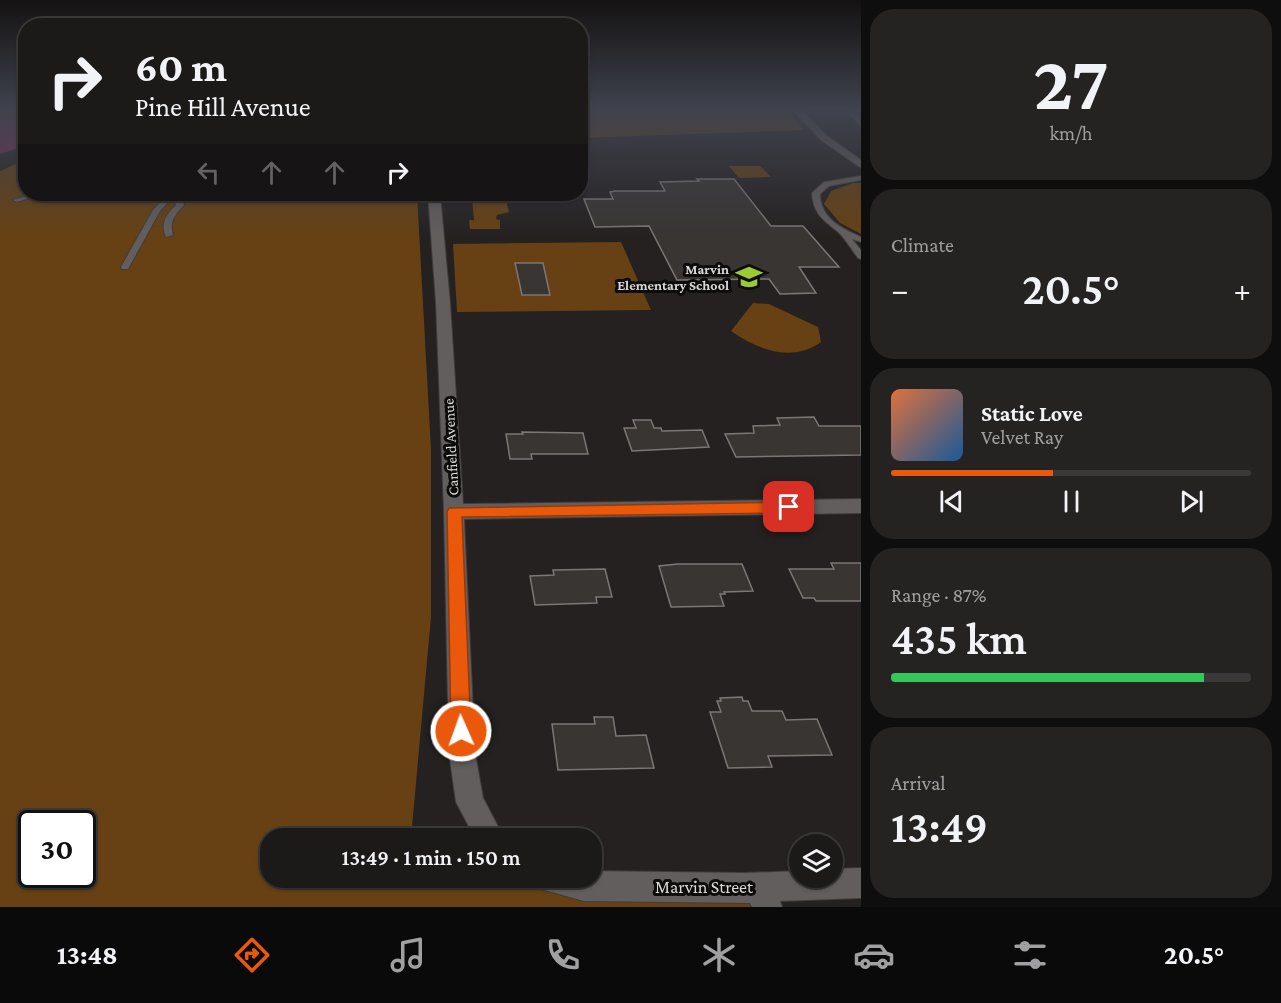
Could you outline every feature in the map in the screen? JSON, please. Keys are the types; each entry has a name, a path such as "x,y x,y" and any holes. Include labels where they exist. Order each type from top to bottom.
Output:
{"street":[{"path":"844,152 861,165"},
{"name":"Canfield Avenue","path":"435,201 443,303 454,512 462,753 470,802 484,828"},
{"path":"454,512 861,506"},
{"name":"Marvin Street","path":"602,887 764,897 861,883"}],"lane":[{"path":"861,178 827,184 816,193 814,204 822,216 842,232 861,256"},
{"path":"125,267 157,210 167,201"},
{"path":"169,234 166,224 168,218 180,205 178,201"},
{"path":"842,232 861,240"}],"shaded area":[{"path":"18,163 18,201 417,201 431,450 431,617 412,828 260,828 260,888 745,889 751,907 0,907 0,171"},
{"path":"729,166 760,166 771,177 739,178"},
{"path":"853,183 861,183 861,234 840,223 824,204 831,191"},
{"path":"472,201 506,201 509,212 497,215 496,219 500,220 500,229 470,229 469,220 474,220"},
{"path":"621,242 651,310 457,312 453,244"},
{"path":"753,303 769,304 818,327 821,342 798,352 787,353 775,352 741,338 731,331"}],"building":[{"path":"697,179 734,179 771,226 803,226 839,267 799,267 816,293 780,294 769,279 677,280 649,226 595,227 585,201 613,199 610,192 615,191 665,191 660,182 699,181"},
{"path":"515,263 543,263 550,295 522,295"},
{"path":"814,417 819,426 861,426 861,455 736,457 725,434 754,433 753,426 780,425 777,418"},
{"path":"633,420 651,420 654,428 661,428 662,431 702,430 709,447 632,451 624,428 636,428"},
{"path":"522,432 583,433 588,454 531,454 532,459 510,459 506,434 523,434"},
{"path":"831,563 861,563 861,601 816,601 814,598 803,598 789,569 834,569"},
{"path":"742,564 753,591 720,594 724,606 671,607 659,566"},
{"path":"605,569 612,597 596,597 597,603 535,605 530,576 554,575 553,570"},
{"path":"742,697 743,701 748,701 752,711 782,711 786,720 817,719 832,755 768,756 772,767 728,768 710,712 721,712 717,701 721,701 720,698"},
{"path":"594,717 613,717 616,736 646,735 654,768 558,770 552,724 595,724"}],"place":[{"name":"Marvin Elementary School","path":"749,277"}],"route":[{"path":"461,731 454,512 789,507"}]}
